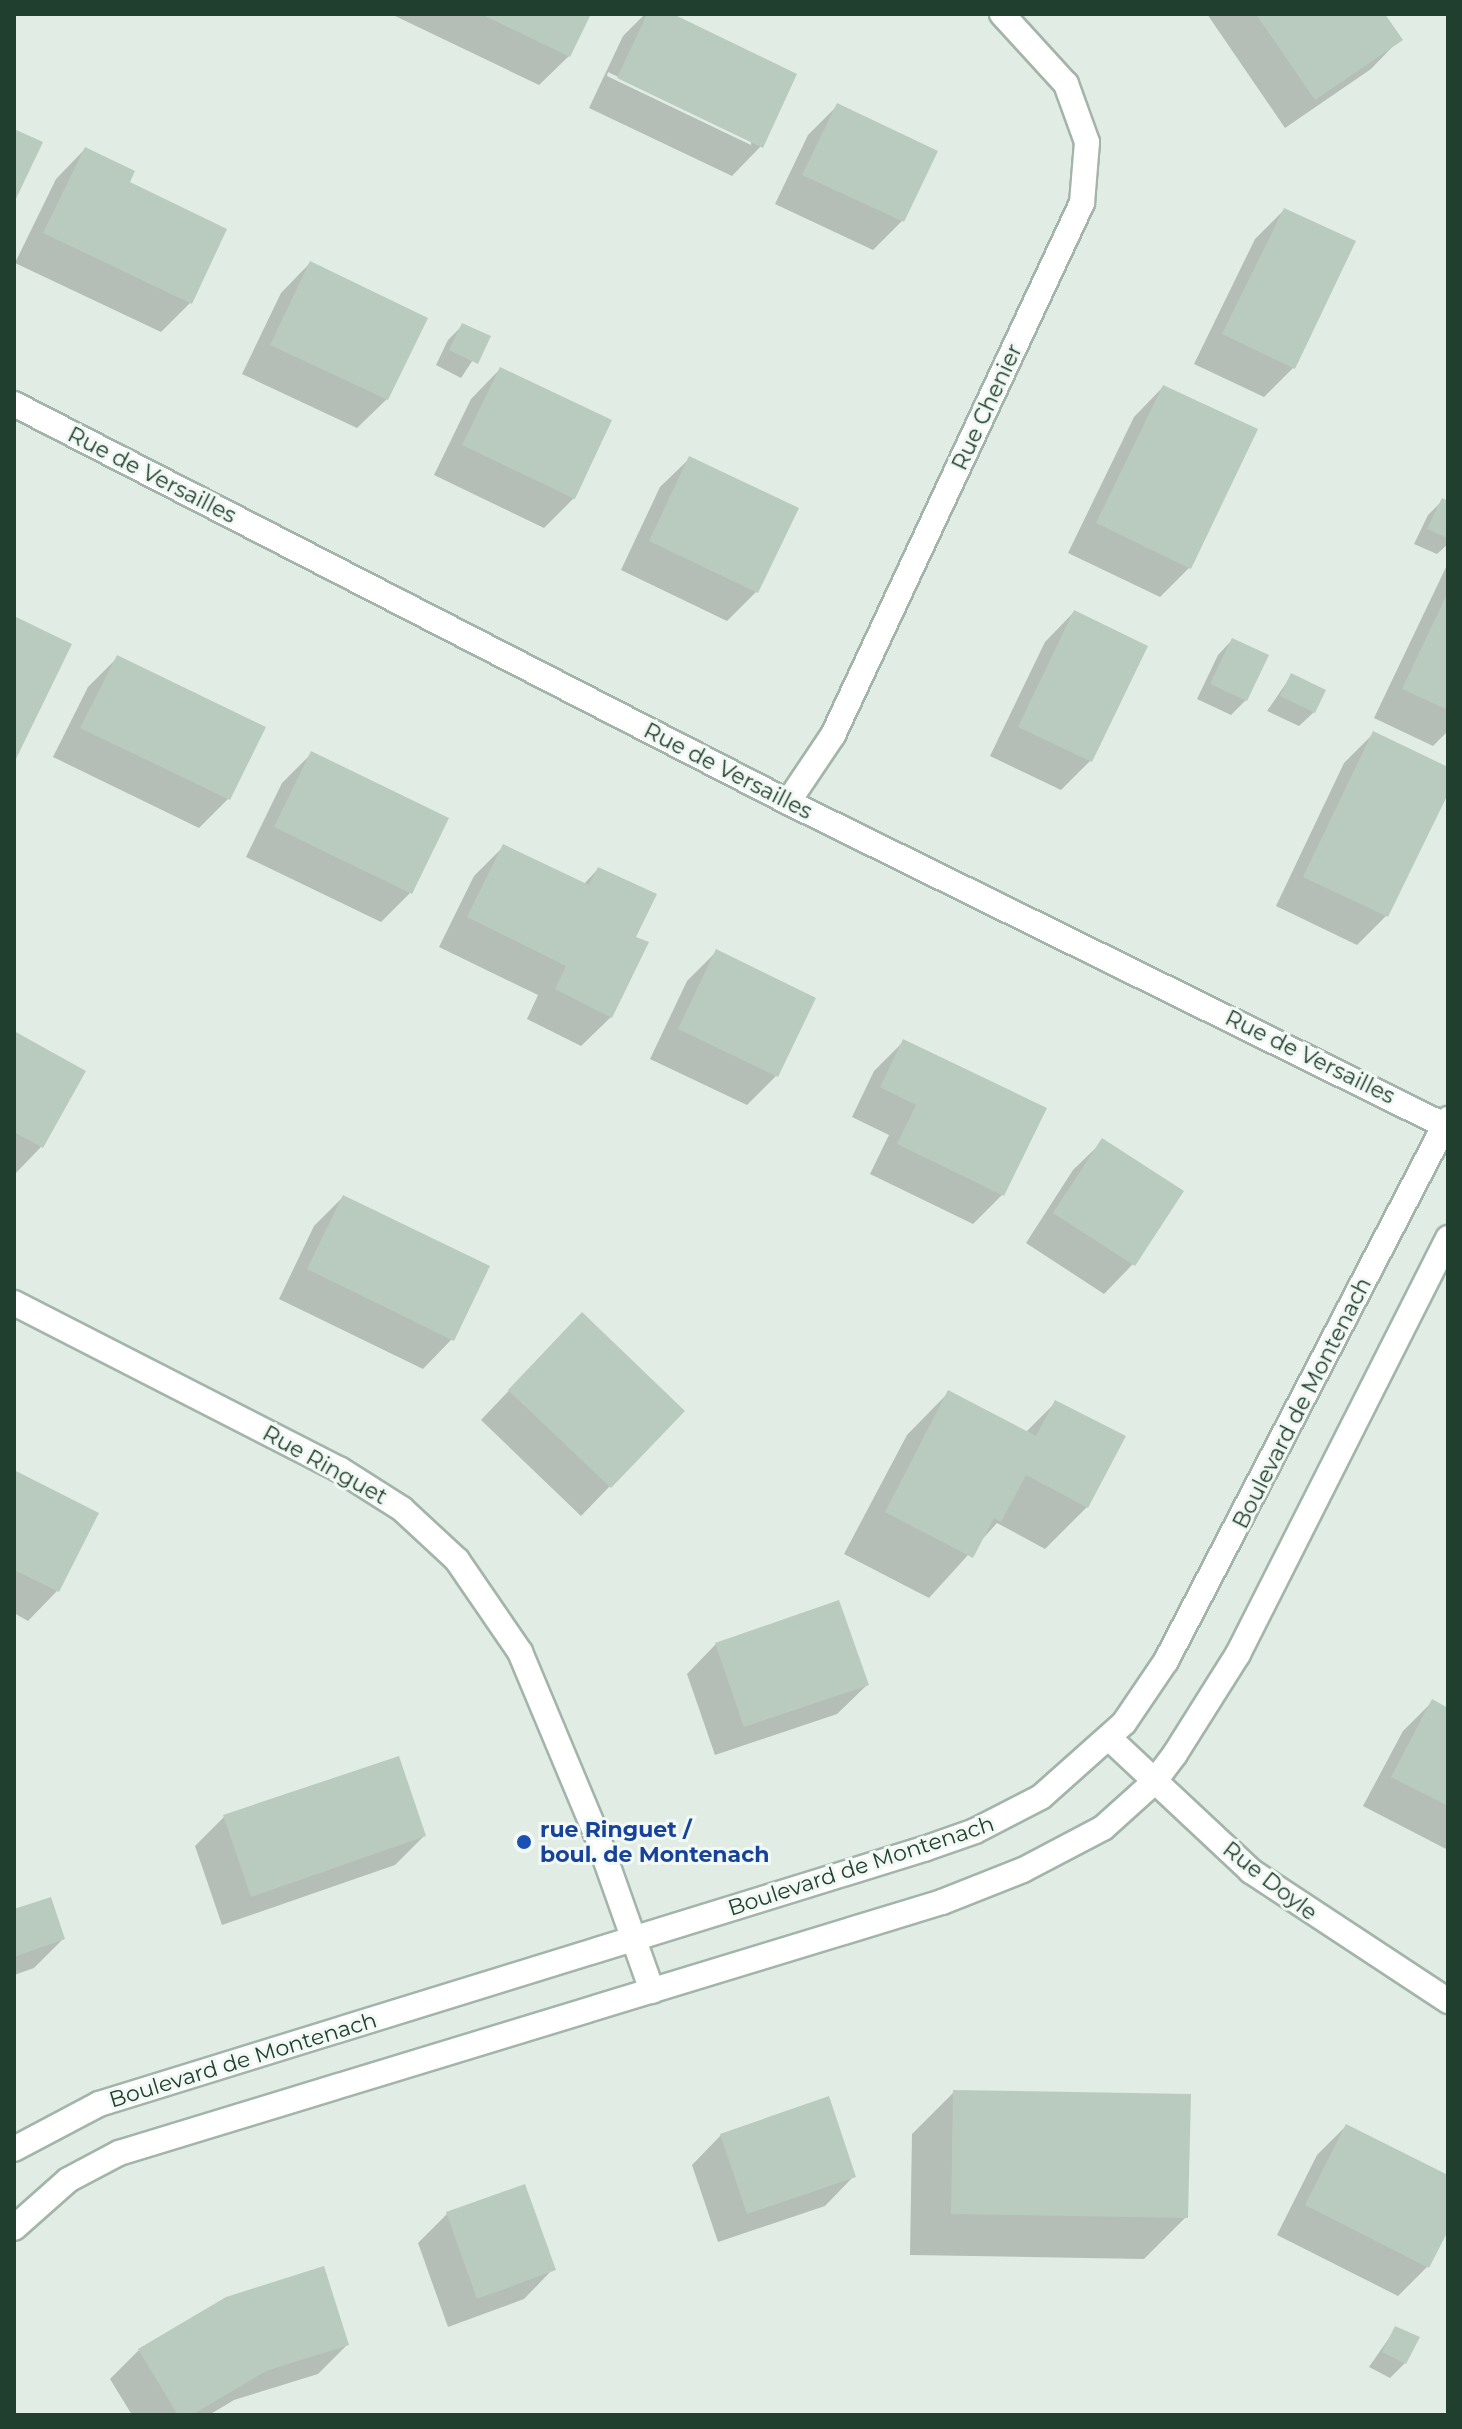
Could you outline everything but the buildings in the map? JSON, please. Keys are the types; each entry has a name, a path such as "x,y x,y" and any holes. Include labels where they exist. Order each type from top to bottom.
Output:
{"street":[{"name":"Rue Chenier","path":"788,802 833,735 1082,203 1087,142 1066,84 1002,14"},
{"name":"Rue de Versailles","path":"14,404 788,802 1447,1124"},
{"name":"Boulevard de Montenach","path":"14,2149 70,2116 188,2074 636,1940 975,1831 1041,1797 1109,1738 1146,1693 1214,1575 1447,1124"},
{"path":"14,2228 68,2180 119,2153 942,1902 1023,1870 1103,1828 1154,1782 1238,1654 1448,1238"},
{"name":"Rue Ringuet","path":"14,1303 350,1475 402,1509 457,1560 520,1652 636,1940 652,1991"},
{"name":"Rue Doyle","path":"1109,1738 1251,1871 1448,2001"}],"place":[{"name":"rue Ringuet / boul. de Montenach","path":"524,1842"}]}
